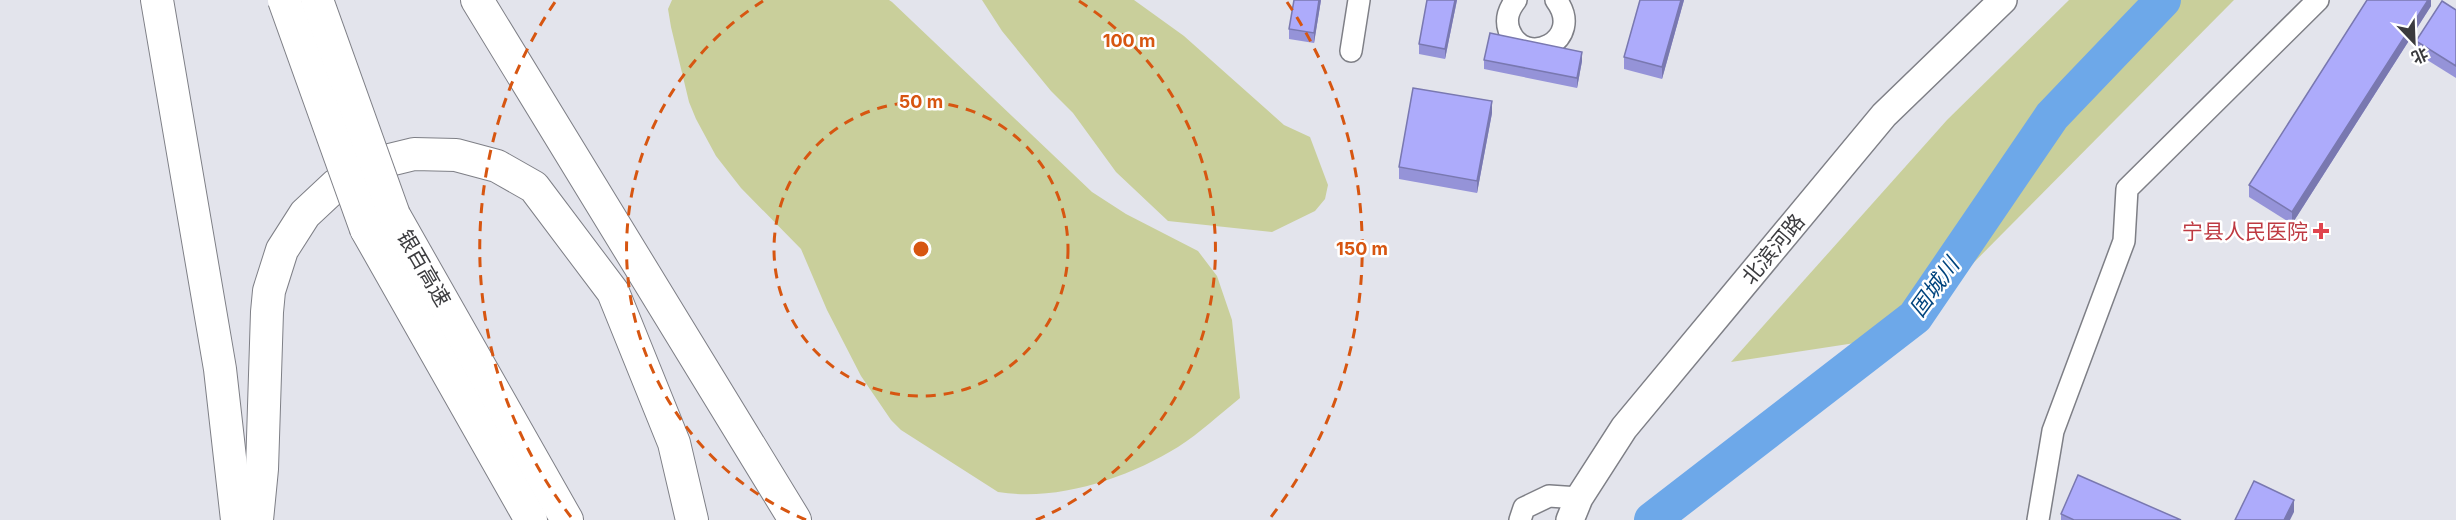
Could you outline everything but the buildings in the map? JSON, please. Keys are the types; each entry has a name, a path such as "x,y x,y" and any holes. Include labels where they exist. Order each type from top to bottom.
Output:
{"highway":[{"path":"158,0 220,369 237,520"},
{"name":"银百高速","path":"284,0 366,229 531,520"},
{"name":"银百高速","path":"317,0 394,215 567,520"},
{"path":"477,0 795,520"},
{"path":"257,520 262,469 267,312 269,291 282,250 304,214 336,185 373,164 393,158 435,153 487,162 516,175 534,187 613,292 674,443 692,520"}],"main road":[{"name":"北滨河路","path":"1574,509 1624,428 1884,115 2003,0"}],"street":[{"path":"1351,51 1359,0"},
{"path":"1515,0 1507,16 1510,34 1516,41 1532,49 1550,45 1562,33 1564,15 1556,0"},
{"path":"2038,520 2053,431 2124,241 2127,189 2318,0"},
{"path":"1520,520 1524,508 1549,496 1574,509"}],"green space":[{"path":"672,0 889,0 892,2 1092,192 1126,214 1198,251 1217,276 1232,320 1240,398 1194,436 1137,469 1091,485 1044,494 998,492 901,430 891,420 861,376 827,310 801,249 741,188 716,156 696,119 689,102 671,27 668,9"},
{"path":"982,0 1134,0 1184,36 1284,125 1310,137 1328,185 1325,199 1315,211 1272,232 1168,221 1116,172 1073,113 1051,91 1002,31"},
{"path":"2069,0 2234,0 1901,336 1731,362 1947,120"}],"waterway":[{"name":"固城川","path":"1652,520 1915,317 2052,116 2163,0"}],"place":[{"name":"宁县人民医院","path":"2321,231"}]}
